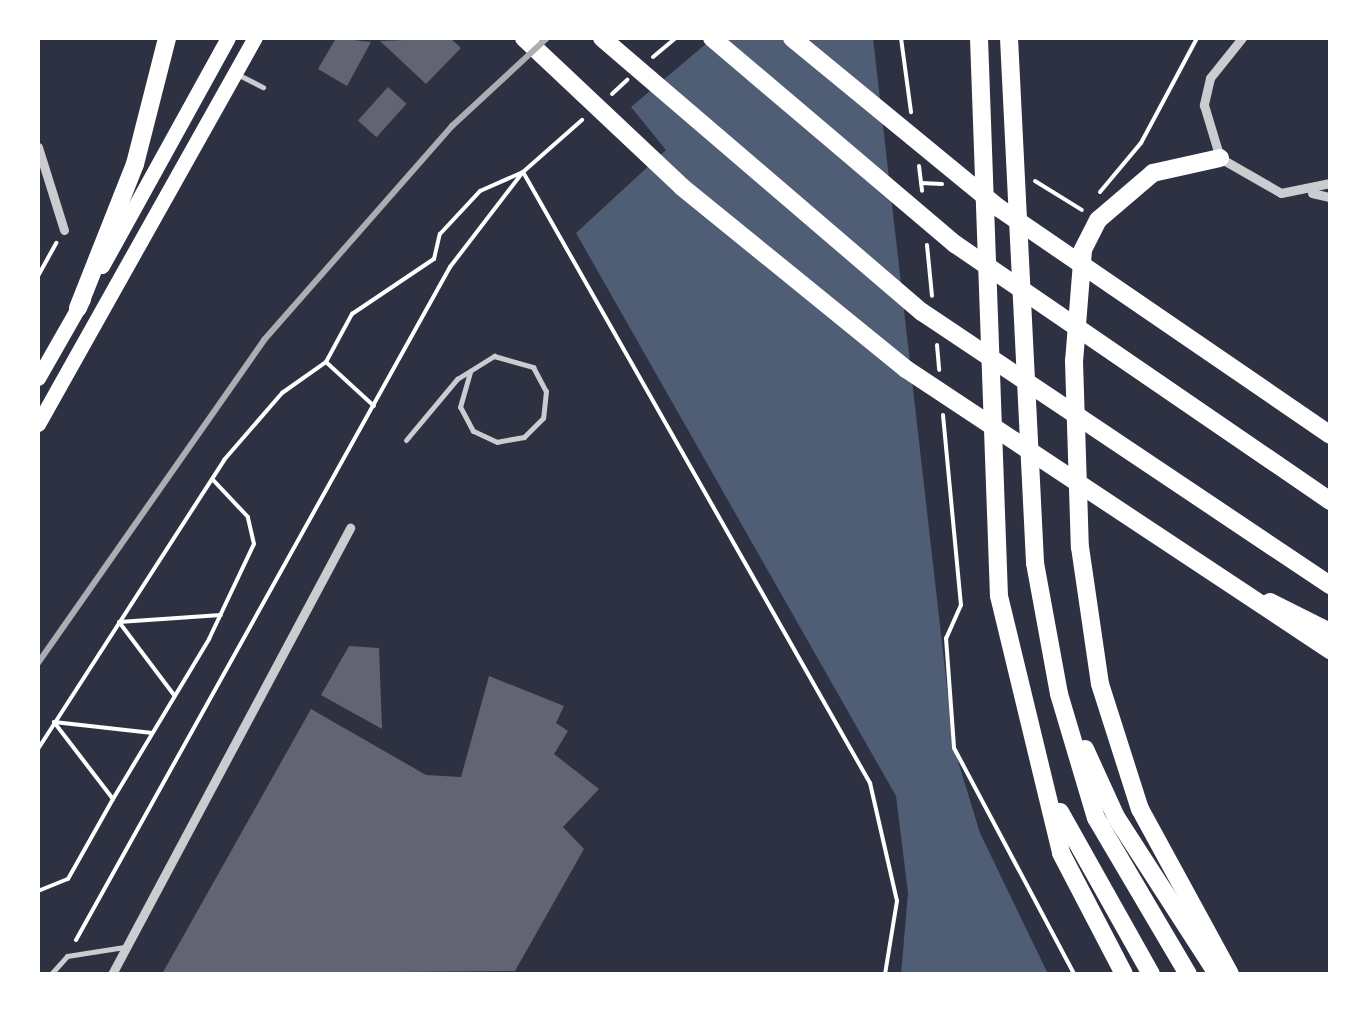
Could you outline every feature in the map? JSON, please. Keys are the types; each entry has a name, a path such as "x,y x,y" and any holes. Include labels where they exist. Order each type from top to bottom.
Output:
{"highway":[{"path":"78,308 135,164 167,38"},
{"path":"524,38 682,187 837,315 1180,556 1330,650"},
{"path":"602,38 854,259 1194,500 1330,585"},
{"path":"712,38 955,244 1150,383 1330,501"},
{"path":"792,38 999,208 1163,327 1330,435"},
{"path":"979,38 999,596 1061,853 1124,974"},
{"path":"1010,38 1035,564 1059,694 1096,818 1188,974"},
{"path":"1220,158 1153,173 1098,220 1083,250 1074,361 1080,547 1100,684 1140,809 1230,974"},
{"path":"1214,578 1330,632"},
{"path":"1059,694 1116,817 1218,974"},
{"path":"1045,780 1151,974"}],"main road":[{"path":"38,378 228,38"},
{"path":"38,424 255,38"}],"street":[{"path":"1242,38 1210,78 1204,105 1220,158 1258,187 1330,197"},
{"path":"38,147 64,230"},
{"path":"1304,192 1330,183"},
{"path":"112,974 350,528"}],"lane":[{"path":"235,73 263,88"},
{"path":"406,440 470,371 507,354 533,367 546,391 542,418 524,437 497,442 473,431 460,407 470,371"},
{"path":"51,974 66,956 127,946"}],"path":[{"path":"648,62 676,38"},
{"path":"900,38 914,129"},
{"path":"1036,181 1084,211 1142,144 1198,38"},
{"path":"606,99 634,74"},
{"path":"76,940 485,215 523,172 593,111"},
{"path":"916,147 923,202"},
{"path":"38,749 212,479 282,393 326,362 352,314 434,259 440,234 480,190 523,172"},
{"path":"523,172 870,783 897,901 885,974"},
{"path":"922,183 951,184"},
{"path":"38,276 64,230"},
{"path":"927,241 934,318"},
{"path":"936,336 940,375"},
{"path":"326,362 374,406"},
{"path":"942,394 962,605 946,638 954,748 1074,974"},
{"path":"38,891 68,879 221,615 254,544 248,517 212,479"},
{"path":"119,622 221,615"},
{"path":"119,622 174,696"},
{"path":"54,722 152,733"},
{"path":"54,722 112,798"}],"water":[{"path":"713,38 873,38 954,748 980,833 1048,974 901,974 908,893 896,796 576,233 666,150 631,107"}],"building":[{"path":"336,38 371,42 347,86 318,69"},
{"path":"450,38 461,48 426,84 380,41"},
{"path":"388,87 407,104 376,137 358,120"},
{"path":"349,646 379,648 382,729 321,695"},
{"path":"489,676 564,706 556,723 568,731 554,754 599,789 563,827 584,849 515,971 162,974 311,709 426,775 461,777"}],"railway":[{"path":"38,663 264,340 452,126 547,38"}]}
